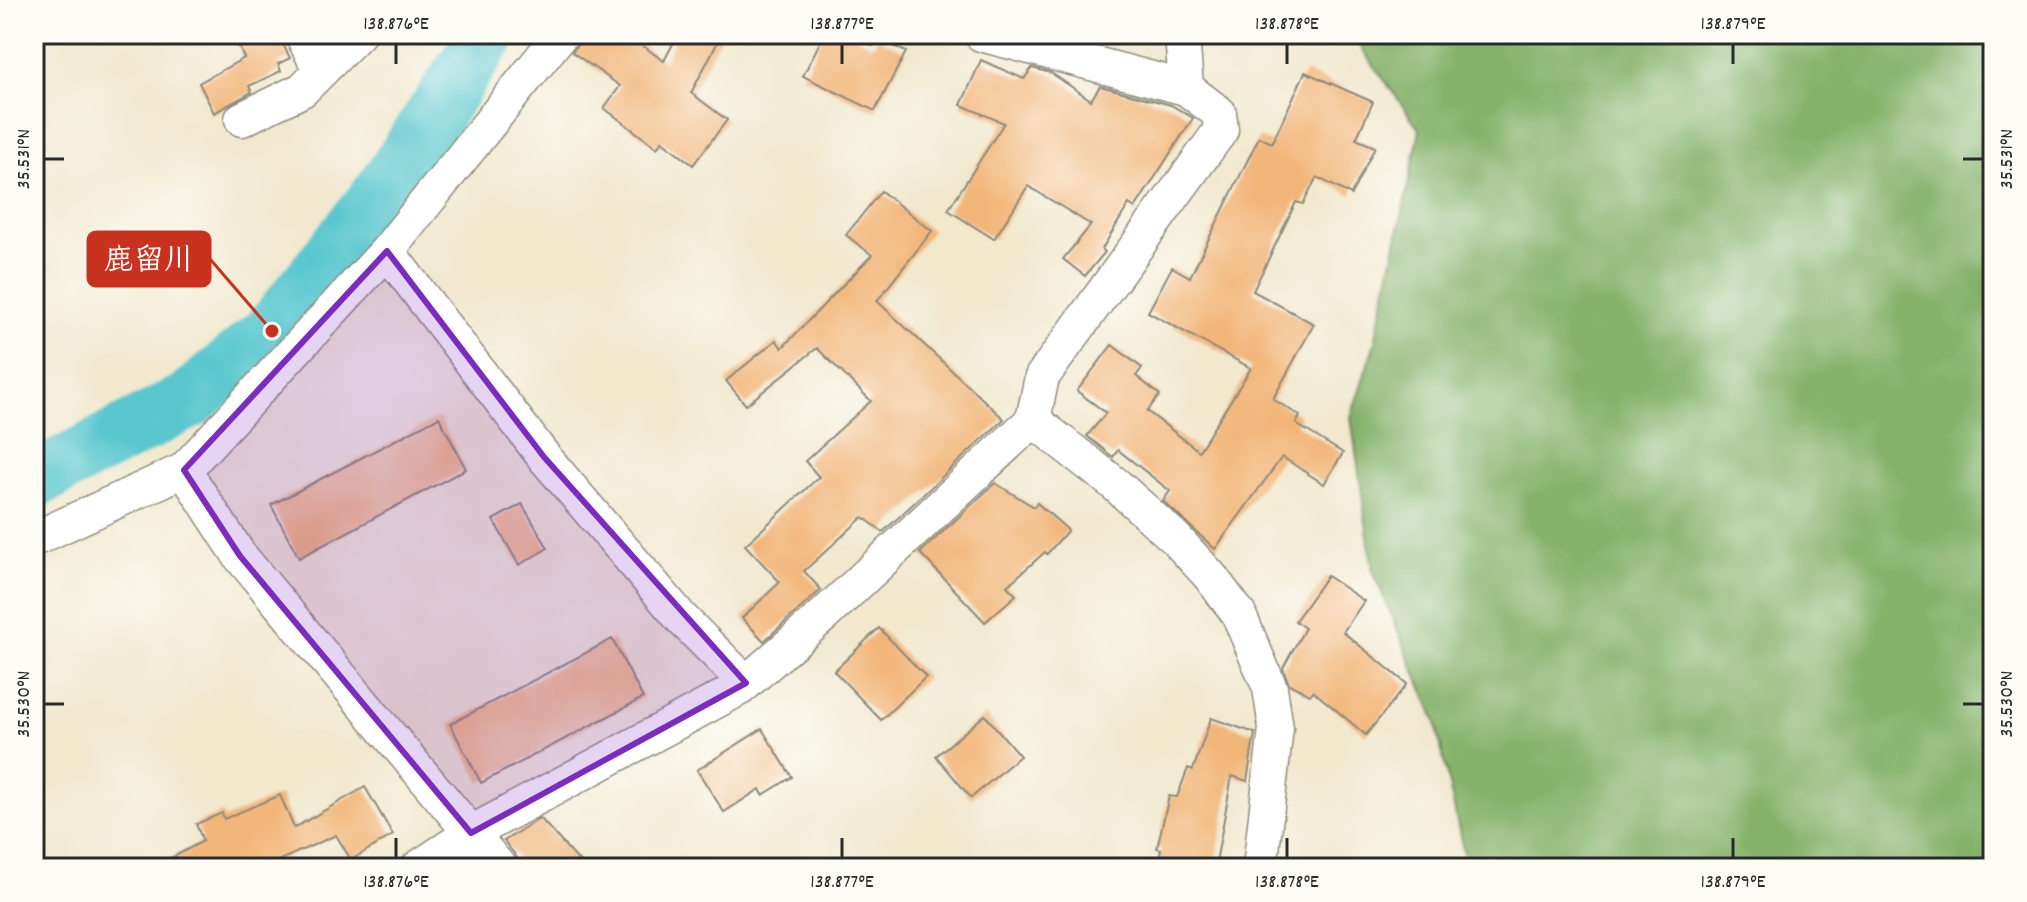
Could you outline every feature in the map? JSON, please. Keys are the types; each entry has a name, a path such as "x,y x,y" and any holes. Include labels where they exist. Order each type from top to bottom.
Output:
{"street":[{"path":"302,34 320,70"},
{"path":"242,119 302,90 358,34"},
{"path":"34,539 184,470 387,251 561,34"},
{"path":"418,868 471,833 746,683 1033,420 1042,377 1221,130 1219,113 1186,88 981,34"},
{"path":"1182,34 1186,88"},
{"path":"387,251 544,457 682,619 746,683"},
{"path":"1033,420 1115,484 1175,538 1238,613 1270,688 1276,728 1260,868"},
{"path":"184,470 240,556 500,868"}],"highlighted area":[{"path":"387,251 544,457 746,683 471,833 240,556 184,470"}],"green space":[{"path":"1362,34 1993,34 1993,868 1467,868 1435,719 1373,571 1351,417 1375,342 1420,130 1360,46"}],"building":[{"path":"233,34 278,34 290,58 278,64 281,71 249,86 252,92 214,113 199,83 244,58"},
{"path":"585,34 626,34 664,61 678,34 722,34 691,93 727,120 693,165 662,141 657,148 604,108 620,86 572,52"},
{"path":"824,34 850,34 873,46 878,38 906,52 875,111 803,76"},
{"path":"981,60 1024,79 1032,68 1051,73 1091,100 1100,86 1171,105 1193,118 1135,208 1129,204 1102,249 1105,252 1085,276 1063,259 1091,225 1028,186 994,239 948,210 1004,123 961,105"},
{"path":"1305,72 1373,102 1356,139 1375,147 1351,195 1317,177 1303,204 1296,202 1253,291 1314,324 1273,399 1300,416 1296,424 1343,453 1324,484 1282,457 1215,549 1163,501 1170,491 1118,450 1113,457 1087,436 1106,413 1077,391 1112,345 1142,368 1136,376 1160,395 1147,411 1199,451 1251,368 1148,312 1172,267 1190,277 1259,137 1272,143"},
{"path":"881,191 932,231 877,301 1004,419 883,532 863,517 804,571 821,590 764,641 742,618 780,582 745,545 819,477 805,461 871,401 817,348 746,405 726,381 776,340 782,348 872,255 846,235"},
{"path":"439,417 466,469 299,558 271,505"},
{"path":"995,483 1034,507 1037,503 1068,530 1047,554 1045,552 1007,586 1016,595 985,622 920,553"},
{"path":"522,504 548,548 519,565 493,520"},
{"path":"1327,576 1364,601 1343,632 1407,684 1366,735 1313,691 1310,695 1289,684 1283,668 1305,628 1295,621"},
{"path":"879,628 926,677 881,720 834,671"},
{"path":"612,639 643,698 481,783 450,724"},
{"path":"985,715 1020,756 971,798 936,756"},
{"path":"1211,718 1255,733 1247,781 1232,776 1215,868 1157,868 1161,849 1157,848 1169,796 1177,797 1188,768 1193,770"},
{"path":"762,729 792,777 763,795 760,789 724,812 697,770"},
{"path":"365,787 393,835 351,860 336,835 262,868 153,868 203,841 196,824 222,813 224,819 280,795 294,828"},
{"path":"540,818 585,868 520,868 516,856 504,841"}],"waterway":[{"path":"34,480 188,401 272,331 384,190 488,34"}],"place":[{"name":"鹿留川","path":"272,331"}]}
